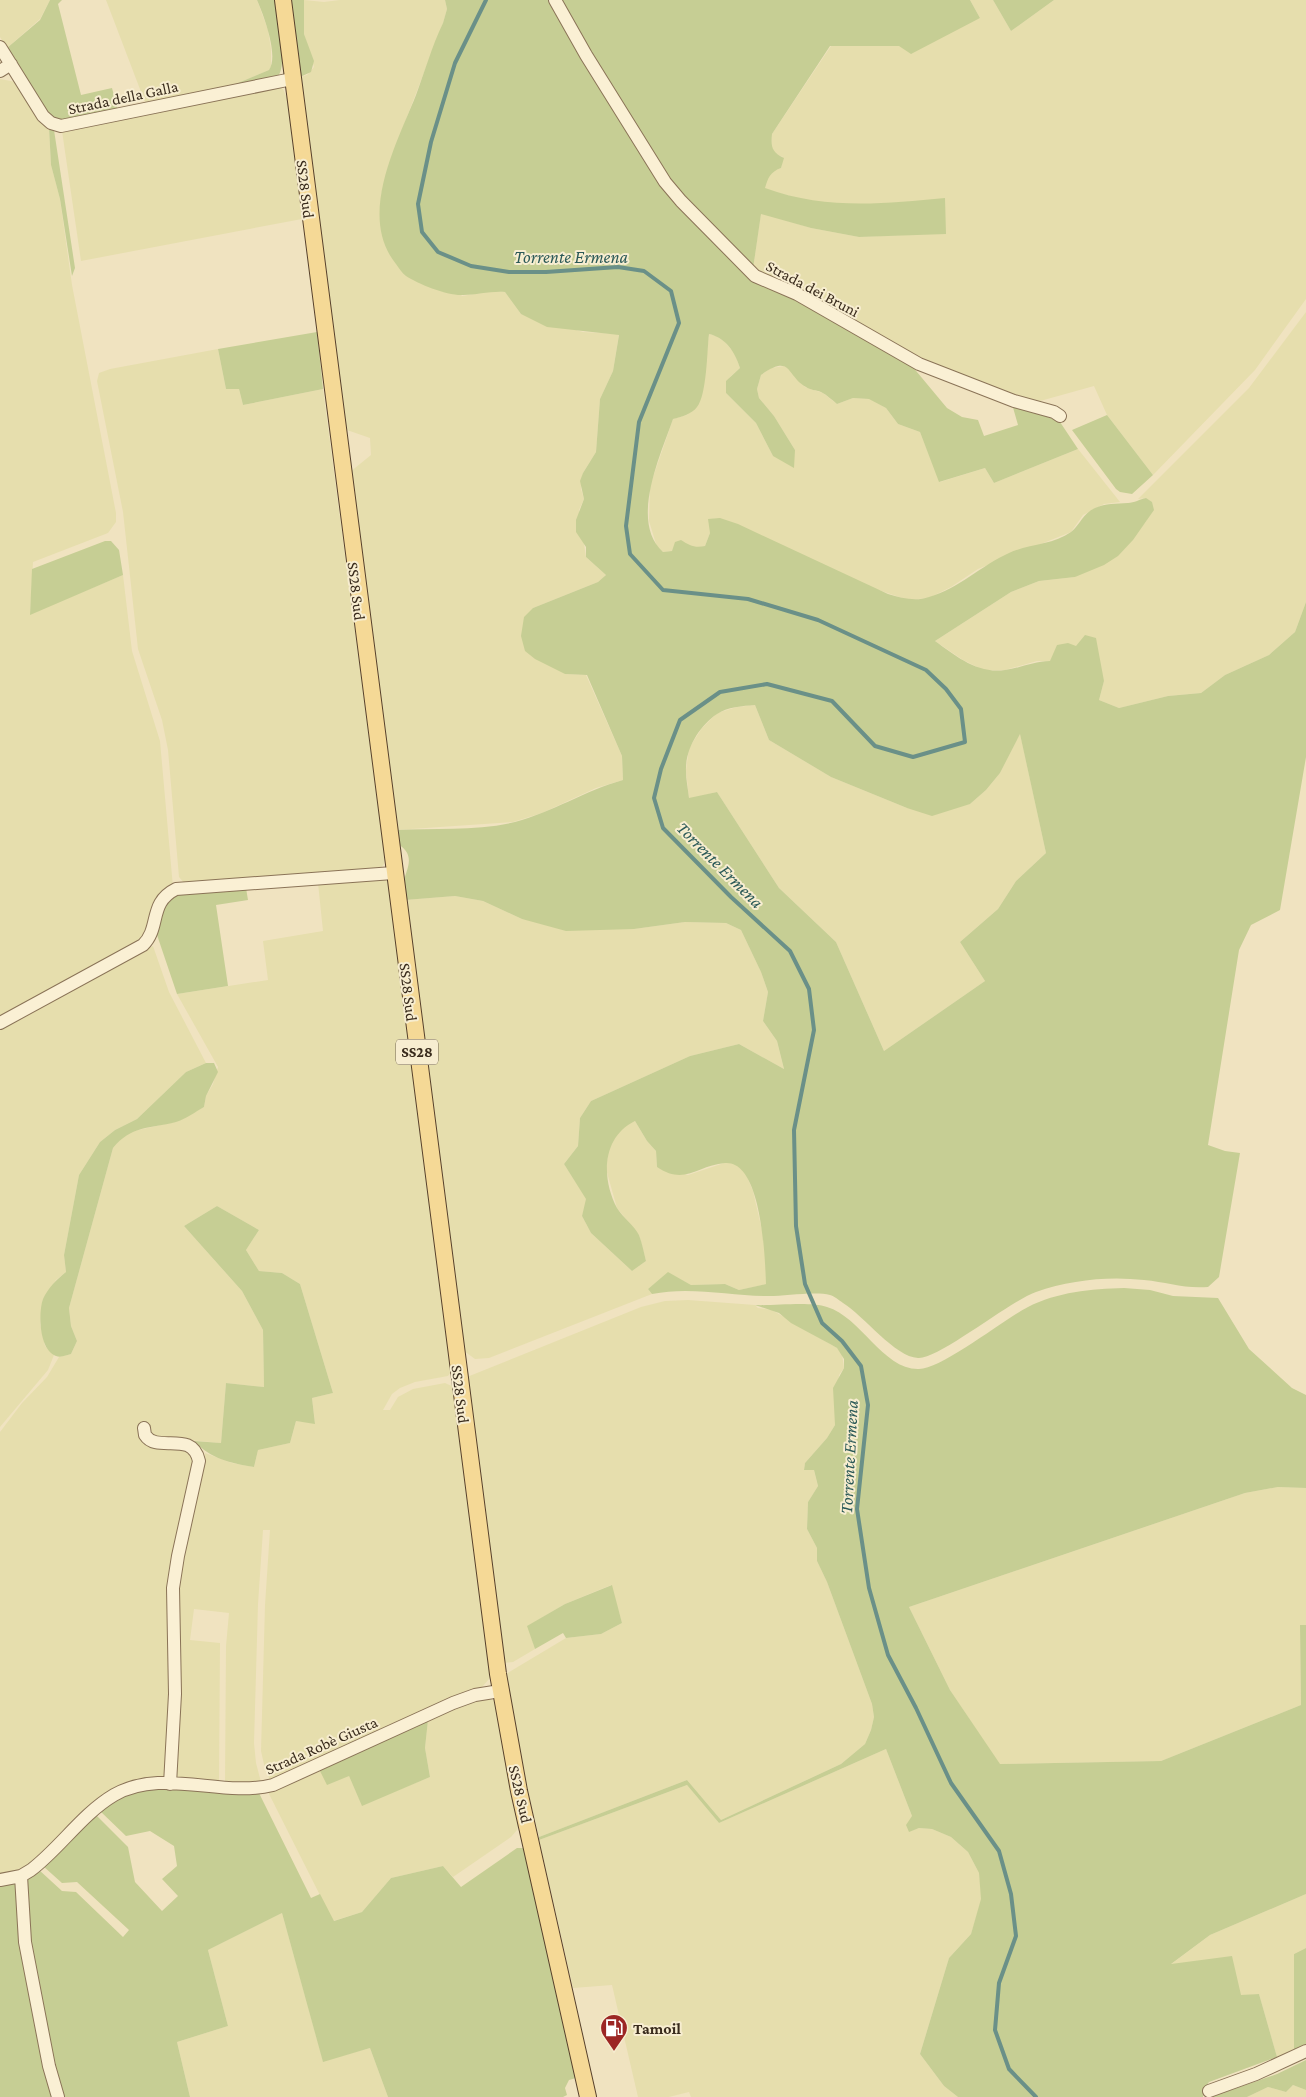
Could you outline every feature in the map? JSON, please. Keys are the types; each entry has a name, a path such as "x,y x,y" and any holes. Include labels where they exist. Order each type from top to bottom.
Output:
{"main road":[{"name":"SS28 Sud","path":"283,0 393,873 500,1691 518,1782 588,2097"}],"street":[{"name":"Strada dei Bruni","path":"555,0 586,55 665,182 753,274 797,294 909,359 990,392 1054,412 1060,416"},
{"name":"Strada della Galla","path":"0,47 5,68 43,116 51,123 60,126 292,79"},
{"path":"0,1023 139,948 149,937 159,904 166,895 176,889 393,873"},
{"path":"144,1428 144,1435 150,1440 189,1446 196,1451 199,1461 178,1556 173,1588 175,1694 170,1784"},
{"name":"Strada Robè Giusta","path":"0,1880 22,1876 34,1868 101,1804 112,1796 145,1784 249,1788 273,1785 453,1703 475,1695 500,1691"},
{"path":"22,1876 25,1942 49,2066 58,2097"},
{"path":"1209,2091 1256,2074 1306,2051"}],"shaded area":[{"path":"0,0 50,0 40,19 7,48 0,37"},
{"path":"106,0 257,0 268,30 271,67 269,70 233,85 146,105"},
{"path":"304,0 324,2 340,0 445,0 447,9 443,23 397,143 381,195 462,296 493,291 505,292 521,314 583,332 619,334 613,371 600,399 596,452 583,473 581,489 584,499 579,510 586,557 606,575 598,582 533,608 565,674 586,675 622,756 623,780 596,788 542,813 513,822 396,830 350,472 371,455 370,438 344,429 300,77 307,75 314,67 304,34"},
{"path":"970,0 993,0 1011,31 1054,0 1306,0 1306,299 1255,370 1153,475 1107,415 1094,386 1033,403 921,360 753,269 761,213 811,228 859,237 946,233 879,204 837,205 801,199 764,189 767,178 773,171 781,168 783,157 775,154 771,148 772,134 831,46 899,46 980,18"},
{"path":"0,79 16,82 49,128 51,165 60,199 72,285 116,513 116,522 108,533 33,562 30,614 123,575 132,651 160,741 173,887 142,940 0,1018"},
{"path":"279,87 283,89 287,98 302,219 81,261 62,131"},
{"path":"1306,312 1306,602 1295,632 1269,655 1225,675 1201,693 1168,696 1119,708 1099,700 1104,681 1076,646 1050,661 1037,661 1005,670 983,670 963,660 935,641 1011,592 1039,581 1075,577 1140,529 1147,520 1146,498 1138,499 1249,388"},
{"path":"709,334 725,342 735,354 740,368 730,377 726,393 756,423 773,456 795,450 774,416 759,398 757,389 761,375 771,368 784,366 791,370 805,387 823,393 837,404 853,398 870,399 886,408 898,424 920,432 940,482 985,468 994,483 1078,449 1120,502 1104,504 1083,515 1071,532 978,569 951,587 929,598 908,600 710,533 705,546 697,548 681,541 672,551 663,552 657,547 649,521 650,486 673,419 687,415 703,390"},
{"path":"218,349 226,389 239,389 243,405 323,389 385,857 384,864 380,869 185,884 179,877 168,750 162,720 138,649 123,512 97,381 99,373 110,369"},
{"path":"755,705 769,740 831,777 907,808 970,804 986,790 1000,773 1020,733 1046,853 1016,881 998,909 960,942 985,981 884,1051 836,942 779,888 717,792 689,799 686,770 689,748 702,728 717,713 737,707"},
{"path":"381,878 388,881 452,1370 448,1376 415,1382 400,1388 392,1394 383,1410 390,1410 398,1397 413,1389 445,1383 454,1387 490,1678 482,1687 277,1780 270,1780 265,1769 261,1751 265,1605 270,1530 263,1530 258,1604 254,1743 256,1763 261,1782 253,1784 225,1783 226,1646 229,1613 194,1609 190,1640 220,1643 219,1782 174,1780 178,1694 177,1585 205,1453 232,1463 254,1467 258,1450 290,1443 296,1421 315,1423 312,1398 333,1393 300,1284 282,1273 259,1271 246,1250 259,1230 217,1206 184,1226 242,1291 263,1330 264,1387 226,1383 221,1443 155,1437 151,1434 149,1428 138,1427 141,1438 147,1444 186,1449 192,1454 195,1462 174,1557 169,1590 170,1694 167,1779 140,1781 114,1791 97,1802 30,1867 19,1873 0,1876 0,1432 22,1403 47,1377 59,1357 71,1354 77,1341 71,1326 69,1308 113,1148 124,1135 178,1121 204,1107 206,1096 213,1084 218,1067 177,994 268,980 263,941 323,931 318,883"},
{"path":"455,896 483,901 522,919 634,929 685,922 726,923 741,930 761,972 768,992 763,1021 777,1041 784,1069 739,1044 690,1056 591,1101 580,1118 578,1146 564,1164 587,1199 582,1216 591,1233 632,1271 646,1261 639,1235 617,1208 606,1169 609,1146 622,1127 635,1121 647,1141 656,1151 657,1167 688,1175 724,1163 735,1163 745,1172 753,1191 764,1239 767,1284 739,1290 725,1284 691,1285 668,1273 648,1289 652,1294 489,1358 475,1359 464,1351 405,900"},
{"path":"153,946 169,992 206,1063 186,1072 137,1119 115,1130 100,1142 79,1175 64,1255 66,1272 56,1280 43,1299 40,1324 45,1346 54,1355 48,1370 0,1427 0,1028 17,1015"},
{"path":"688,1300 755,1305 758,1308 772,1310 837,1348 842,1354 844,1368 839,1375 835,1425 827,1438 805,1463 804,1470 814,1470 818,1486 808,1502 807,1529 817,1548 817,1561 827,1582 872,1704 874,1717 871,1730 865,1744 841,1764 721,1820 687,1780 539,1837 522,1767 506,1674 566,1638 601,1634 622,1623 611,1585 565,1604 528,1626 535,1649 513,1662 504,1663 467,1377 641,1307 665,1301"},
{"path":"1278,1487 1306,1488 1306,1625 1300,1626 1301,1705 1161,1761 999,1764 950,1690 909,1607 1245,1493"},
{"path":"478,1699 495,1700 519,1824 517,1830 511,1837 453,1877 443,1866 391,1878 362,1912 333,1921 267,1790 319,1769 349,1776 362,1805 430,1777 425,1748 428,1720"},
{"path":"886,1749 912,1816 910,1831 919,1828 932,1829 951,1837 968,1852 979,1873 982,1899 971,1934 949,1958 920,2054 944,2086 958,2097 691,2097 689,2092 669,2097 638,2097 612,1985 573,1988 539,1840 687,1785 719,1823"},
{"path":"1306,1894 1306,1948 1294,1954 1294,2050 1277,2057 1259,1994 1241,1996 1170,1965 1210,1935"},
{"path":"282,1913 323,2061 370,2048 388,2097 190,2097 177,2042 228,2026 208,1950"},
{"path":"1293,2085 1306,2090 1306,2097 1247,2097 1268,2087 1286,2092"}],"green space":[{"path":"50,0 62,0 58,4 81,95 112,88 118,111 64,122 50,116 7,48 40,20"},
{"path":"257,0 275,0 282,51 281,70 278,76 233,85 269,70 272,64 269,36"},
{"path":"291,0 304,0 304,34 314,61 311,72 300,77"},
{"path":"445,0 551,0 646,159 775,289 912,366 947,408 962,417 978,420 984,436 1018,425 1012,404 1058,419 1078,449 994,483 985,468 939,482 920,432 898,424 886,408 869,399 853,398 837,404 823,393 808,388 784,366 778,366 761,375 757,389 759,398 774,416 795,450 794,468 773,456 756,423 726,393 726,381 740,368 729,346 709,334 705,383 700,401 692,412 673,419 651,487 648,506 649,523 653,539 663,552 672,551 675,542 681,540 693,546 705,546 710,533 708,519 720,518 738,524 888,594 903,598 919,599 940,593 960,583 1009,553 1064,536 1074,529 1087,513 1099,506 1130,503 1146,498 1152,502 1154,510 1133,540 1118,556 1104,565 1075,577 1039,581 1011,592 935,641 967,663 995,671 1050,661 1057,645 1068,643 1076,646 1085,635 1096,638 1104,681 1099,700 1119,708 1168,696 1201,693 1225,675 1269,655 1295,632 1306,602 1306,757 1280,910 1251,925 1239,950 1208,1145 1225,1151 1240,1153 1219,1277 1208,1287 1191,1287 1117,1278 1062,1284 1024,1298 957,1341 928,1356 918,1358 909,1356 890,1344 851,1309 830,1295 755,1296 696,1291 652,1294 648,1289 668,1272 691,1285 725,1284 739,1290 766,1284 762,1233 754,1193 747,1177 737,1166 725,1163 684,1175 667,1172 657,1167 656,1151 647,1141 635,1121 624,1128 616,1137 608,1159 607,1172 608,1184 617,1208 639,1235 646,1261 632,1271 591,1233 582,1216 586,1199 564,1164 578,1146 580,1118 591,1101 690,1056 739,1044 784,1069 777,1041 763,1021 768,992 761,972 741,930 726,923 685,922 634,929 566,931 522,919 483,901 455,896 405,900 403,886 409,858 404,849 398,844 396,830 486,827 515,822 623,780 622,756 587,675 565,674 535,659 525,651 521,636 524,617 533,608 598,582 606,575 586,557 586,547 576,532 576,520 584,499 580,481 596,452 600,399 613,371 619,335 547,327 521,314 505,292 457,295 433,289 411,279 396,264 385,245 380,224 380,202 391,157 447,9","holes":["755,705 769,740 831,777 907,808 932,816 970,804 986,790 1000,773 1020,734 1046,853 1016,881 998,909 960,942 985,981 884,1051 836,942 779,888 717,792 689,798 686,771 688,755 694,739 710,719 730,708"]},
{"path":"561,0 970,0 980,18 911,54 899,46 830,46 772,134 774,151 784,158 781,168 774,171 770,176 765,188 810,200 854,204 945,198 946,234 859,237 811,228 761,214 753,269 684,199 658,165"},
{"path":"993,0 1054,0 1011,31"},
{"path":"49,128 54,130 75,268 72,276 60,199 51,165"},
{"path":"317,332 323,389 243,405 239,389 226,389 218,349"},
{"path":"1107,415 1153,475 1132,494 1120,492 1116,489 1072,430"},
{"path":"105,541 111,541 119,550 123,575 30,615 32,569"},
{"path":"246,888 248,900 216,905 228,986 177,994 156,932 162,907 179,893"},
{"path":"206,1063 214,1063 218,1072 206,1096 204,1107 176,1122 149,1127 127,1135 113,1148 69,1308 71,1326 77,1341 71,1354 62,1357 56,1356 46,1347 43,1339 40,1322 41,1305 50,1287 66,1272 64,1255 79,1175 100,1142 115,1130 137,1119 186,1072"},
{"path":"217,1206 259,1230 246,1250 259,1271 282,1273 300,1284 333,1393 312,1398 315,1424 296,1421 290,1443 258,1450 254,1467 237,1464 214,1456 194,1441 221,1443 226,1383 264,1387 263,1330 242,1291 184,1226"},
{"path":"1124,1288 1150,1290 1173,1296 1218,1298 1249,1349 1292,1388 1306,1395 1306,1488 1278,1487 1245,1493 909,1607 950,1690 1000,1764 1161,1761 1301,1705 1300,1625 1306,1625 1306,1894 1210,1935 1171,1964 1232,1956 1241,1995 1259,1994 1277,2057 1209,2082 1204,2089 1203,2097 958,2097 944,2086 920,2054 949,1958 971,1934 981,1899 979,1873 968,1852 951,1837 932,1829 919,1828 909,1832 906,1825 912,1816 886,1749 719,1823 687,1785 539,1840 539,1837 687,1780 721,1820 841,1764 865,1744 871,1730 874,1717 872,1704 827,1582 817,1561 817,1548 807,1529 808,1502 818,1486 814,1470 804,1470 805,1463 827,1438 835,1425 833,1388 844,1368 844,1359 837,1348 791,1323 779,1313 755,1305 802,1304 827,1307 851,1321 894,1361 906,1367 919,1369 929,1367 957,1353 1017,1313 1039,1302 1074,1292"},
{"path":"612,1585 622,1623 601,1634 566,1638 563,1633 535,1649 527,1626 565,1604"},
{"path":"428,1720 425,1748 430,1777 362,1806 349,1776 327,1785 319,1769"},
{"path":"151,1786 258,1791 311,1898 320,1894 334,1921 362,1912 391,1878 443,1866 461,1887 517,1848 525,1848 576,2078 569,2080 565,2088 567,2095 563,2097 388,2097 370,2048 323,2062 282,1913 208,1950 228,2026 177,2042 190,2097 63,2097 57,2081 29,1944 25,1879 38,1869 62,1891 76,1892 123,1937 129,1930 77,1882 62,1883 43,1866 95,1814 128,1847 135,1882 162,1911 178,1896 162,1879 177,1866 174,1846 150,1831 126,1836 99,1810 107,1803"},
{"path":"19,1882 53,2093 51,2097 0,2097 0,1884"},
{"path":"1306,1948 1306,2044 1294,2050 1294,1954"},
{"path":"1306,2060 1306,2090 1293,2085 1286,2092 1268,2087 1247,2097 1211,2097 1277,2074"}],"waterway":[{"name":"Torrente Ermena","path":"486,0 455,63 431,142 418,204 422,232 438,252 471,266 509,272 546,272 618,267 644,271 671,291 679,323 639,422 626,526 630,554 663,590 748,599 818,620 926,670 946,689 961,709 965,742 913,757 875,746 832,701 767,684 720,692 680,720 661,769 654,798 663,828 731,897 790,951 809,989 814,1030 794,1130 796,1226 805,1284 822,1323 842,1341 861,1366 868,1405 857,1509 869,1588 888,1655 916,1708 951,1783 999,1851 1011,1894 1016,1936 999,1983 995,2030 1009,2069 1036,2097"}],"place":[{"name":"Tamoil","path":"614,2052"}]}
